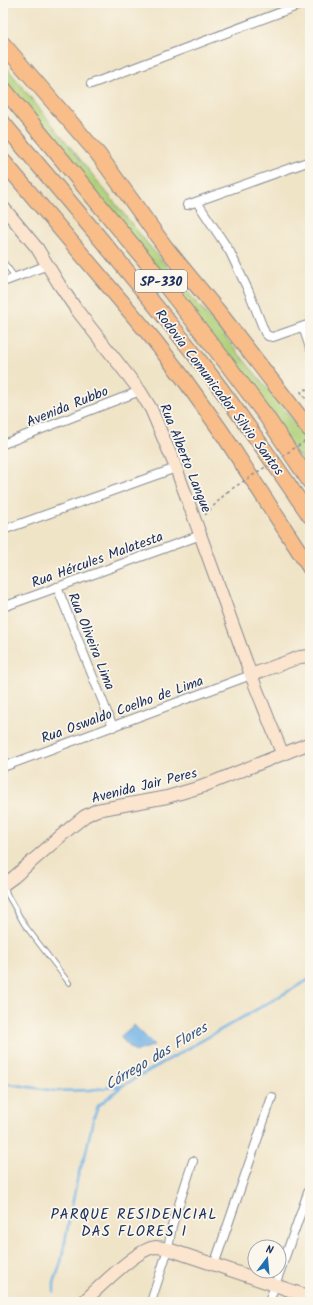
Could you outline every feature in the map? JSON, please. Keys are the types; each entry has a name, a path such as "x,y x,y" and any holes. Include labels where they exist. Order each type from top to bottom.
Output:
{"highway":[{"path":"3,44 98,154 166,248 226,320 310,430"},
{"name":"Rodovia Comunicador Silvio Santos","path":"3,88 158,276 224,360 266,416 310,482"},
{"name":"Rodovia Comunicador Silvio Santos","path":"3,123 140,286 205,368 310,516"},
{"path":"3,161 154,340 184,379 221,431 310,568"}],"street":[{"path":"91,84 305,3"},
{"path":"3,38 20,63"},
{"path":"187,205 310,161"},
{"path":"197,202 230,252 246,286 265,333 272,337 306,326 310,348"},
{"name":"Rua Alberto Langue","path":"3,207 37,248 76,309 140,391 151,409 176,468 250,675 282,753"},
{"path":"3,282 48,265"},
{"name":"Avenida Rubbo","path":"3,444 140,391"},
{"path":"3,530 176,468"},
{"name":"Rua Hércules Malatesta","path":"3,607 201,535"},
{"name":"Rua Oliveira Lima","path":"57,587 113,727"},
{"path":"250,675 300,657 310,656"},
{"name":"Rua Oswaldo Coelho de Lima","path":"3,767 250,675"},
{"name":"Avenida Jair Peres","path":"4,885 70,828 85,816 97,810 167,797 194,789 310,743"},
{"path":"214,1265 272,1097"},
{"path":"151,1302 168,1249 172,1226 193,1160"},
{"path":"269,1302 310,1187"},
{"path":"83,1302 128,1262 145,1250 155,1247 168,1249 310,1297"}],"lane":[{"path":"3,260 16,278"},
{"path":"4,885 7,894 24,924 69,983"}],"path":[{"path":"310,396 306,390 301,392 310,405"},
{"path":"196,523 227,492 310,438"}],"green space":[{"path":"3,63 147,243 278,401 310,445 310,470 3,84"}],"water":[{"path":"134,1025 154,1045 135,1052 120,1037"}],"waterway":[{"name":"Córrego das Flores","path":"54,1292 54,1283 61,1262 78,1175 85,1156 93,1120 98,1106 122,1086 310,979"},
{"path":"3,1083 55,1091 89,1090 122,1086"}],"district":[{"name":"PARQUE RESIDENCIAL DAS FLORES I","path":"134,1222"}]}
